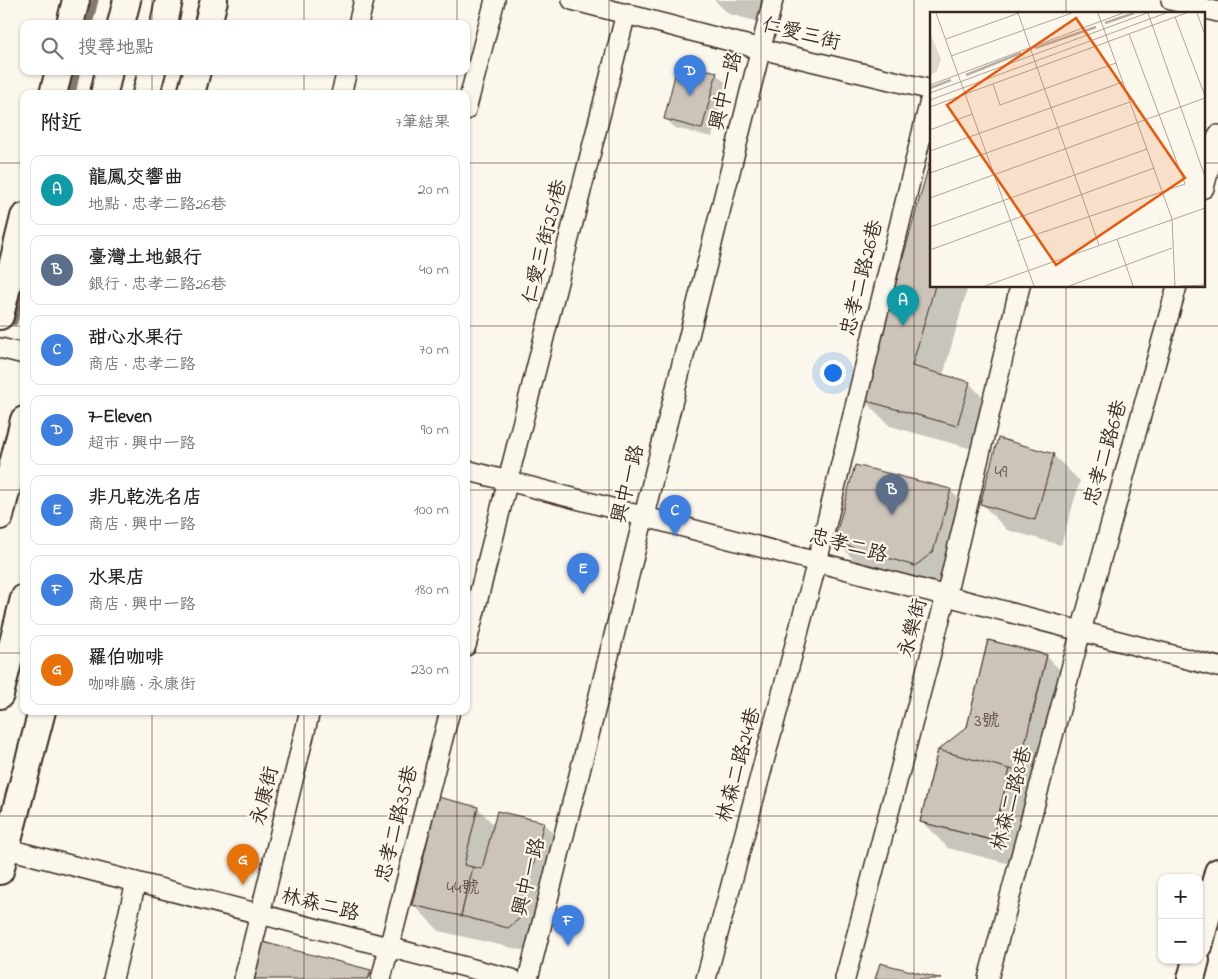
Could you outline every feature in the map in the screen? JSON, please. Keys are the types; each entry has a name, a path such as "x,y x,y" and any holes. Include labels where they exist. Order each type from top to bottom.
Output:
{"street":[{"path":"71,20 76,0"},
{"path":"122,20 127,0"},
{"path":"165,20 169,0"},
{"path":"209,20 214,0"},
{"path":"359,20 364,0"},
{"path":"470,95 495,0"},
{"name":"仁愛三街","path":"572,0 930,91"},
{"name":"興中一路","path":"528,979 774,0"},
{"path":"1171,0 1218,12"},
{"name":"仁愛三街251巷","path":"508,481 626,13"},
{"path":"54,90 57,75"},
{"path":"105,90 108,75"},
{"path":"147,90 151,75"},
{"path":"192,90 196,75"},
{"path":"342,90 345,75"},
{"name":"忠孝二路26巷","path":"817,562 930,99"},
{"path":"1206,181 1218,135"},
{"path":"0,316 20,234"},
{"name":"永樂街","path":"845,979 946,596 1020,288"},
{"name":"忠孝二路6巷","path":"1081,631 1176,288"},
{"path":"0,348 20,353"},
{"path":"0,516 20,436"},
{"name":"忠孝二路","path":"470,471 1218,667"},
{"path":"470,630 508,481"},
{"name":"林森二路24巷","path":"706,979 817,562"},
{"path":"0,695 20,614"},
{"name":"林森二路8巷","path":"988,979 1081,631"},
{"path":"2,855 41,715"},
{"name":"永康街","path":"244,979 309,715"},
{"name":"忠孝二路35巷","path":"381,979 449,715"},
{"name":"林森二路","path":"2,855 136,882 512,979"},
{"path":"1203,930 1218,872"},
{"path":"114,979 136,882"},
{"path":"1191,979 1195,964"}],"building":[{"path":"678,63 717,72 702,129 664,119"},
{"path":"930,161 930,288 934,288 912,366 970,382 957,426 863,400"},
{"path":"998,438 1054,454 1035,520 980,504"},
{"path":"855,465 951,489 933,552 915,566 834,542"},
{"path":"988,640 1047,655 1031,721 1008,716 1002,736 967,727"},
{"path":"988,640 1047,655 1018,771 1010,769 992,840 920,822 938,750 967,727"},
{"path":"938,750 1010,769 992,840 920,822"},
{"path":"438,797 478,807 464,865 473,867 461,916 412,905"},
{"path":"497,811 544,822 520,918 508,928 461,916 473,867 482,869"},
{"path":"259,941 371,970 368,979 250,979"},
{"path":"880,963 942,979 875,979"}],"waterway":[{"path":"90,20 95,0"},
{"path":"73,90 76,75"},
{"path":"14,322 20,299"}],"place":[{"name":"7-Eleven","path":"690,96"},
{"name":"龍鳳交響曲","path":"903,326"},
{"name":"臺灣土地銀行","path":"892,515"},
{"name":"甜心水果行","path":"675,536"},
{"name":"非凡乾洗名店","path":"583,594"},
{"name":"羅伯咖啡","path":"243,885"},
{"name":"水果店","path":"568,946"}]}
